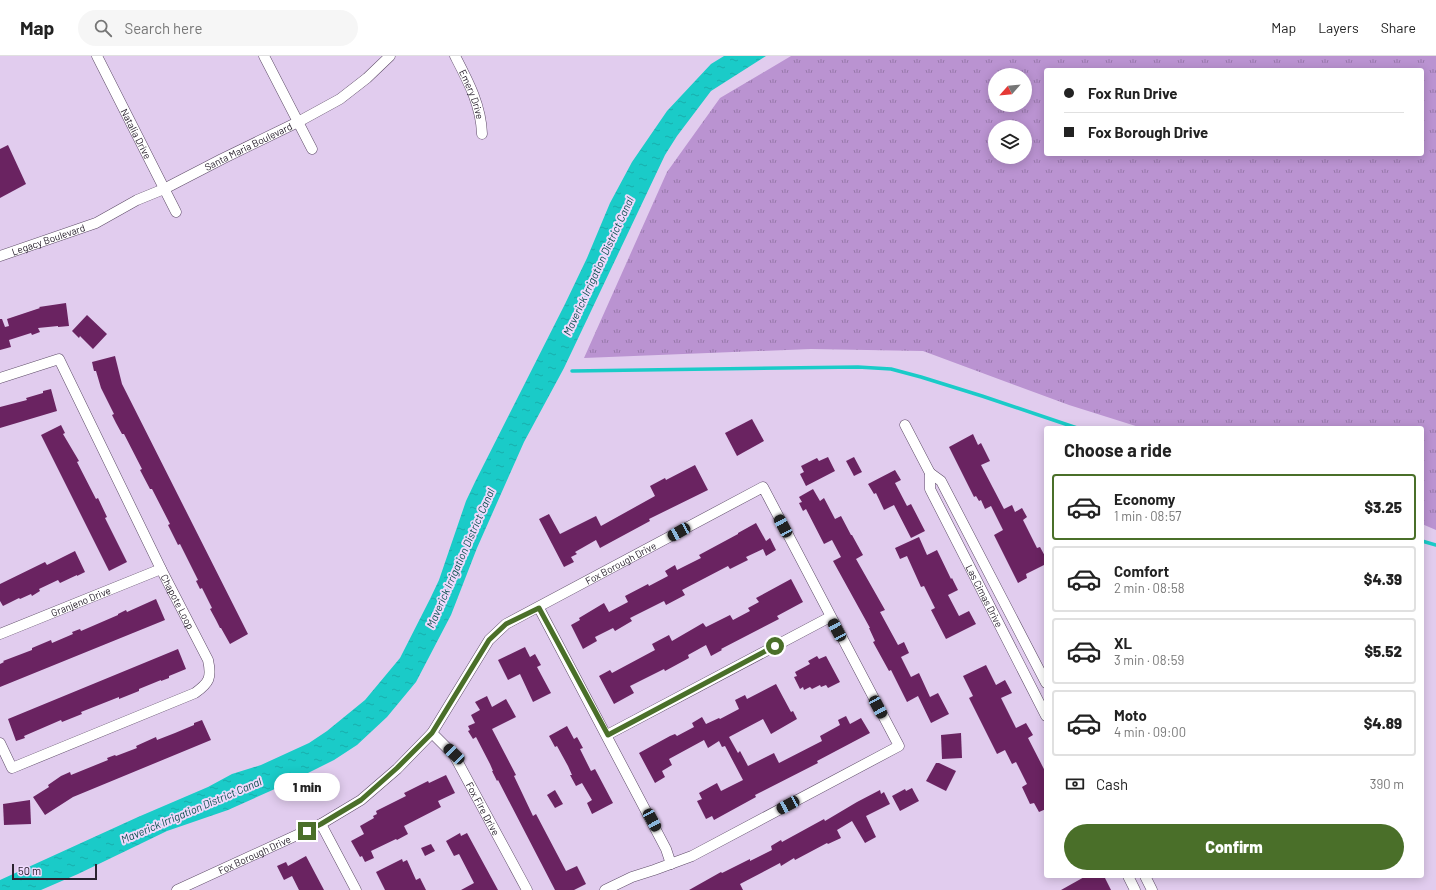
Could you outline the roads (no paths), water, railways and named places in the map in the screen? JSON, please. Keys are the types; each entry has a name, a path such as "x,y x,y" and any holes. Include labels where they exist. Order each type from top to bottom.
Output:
{"street":[{"name":"Natalia Drive","path":"96,56 176,212"},
{"path":"264,56 312,149"},
{"name":"Santa Maria Boulevard","path":"96,223 137,200 164,189 298,122 340,99 367,78 390,56"},
{"name":"Emery Drive","path":"455,56 473,92 482,121 482,134"},
{"name":"Legacy Boulevard","path":"0,256 96,223"},
{"name":"Chapote Loop","path":"0,378 59,360 208,660 211,672 208,680 195,694 12,768 0,743"},
{"name":"Las Cimas Drive","path":"905,425 930,474 930,489 957,543 1011,647 1042,698"},
{"name":"Las Cimas Drive","path":"930,474 941,481 1044,679"},
{"name":"Fox Borough Drive","path":"177,890 321,824 361,800 397,768 432,733 489,640 506,624 539,608 763,487 899,746 692,856 632,877 605,890"},
{"path":"957,543 970,536"},
{"name":"Granjeno Drive","path":"0,634 162,569"},
{"path":"985,597 998,590"},
{"path":"539,608 608,735 666,849 671,864"},
{"path":"608,735 830,616"},
{"path":"1011,647 1024,640"},
{"name":"Fox Fire Drive","path":"432,733 454,754 527,890"},
{"path":"321,824 356,890"},
{"path":"1129,878 1135,890"},
{"path":"1146,878 1152,890"}],"water":[{"name":"Maverick Irrigation District Canal","path":"724,56 766,56 711,91 677,136 665,155 564,368 524,442 477,548 451,615 416,682 387,717 357,745 334,760 286,784 228,810 167,831 78,874 41,890 0,890 0,880 208,787 232,774 261,765 309,743 327,731 365,700 400,658 430,599 439,580 466,501 565,304 587,258 610,203 632,162 667,111 711,64"}],"waterway":[{"path":"572,371 858,367 891,369 982,396 1071,426"},
{"path":"1424,542 1436,545"}]}
